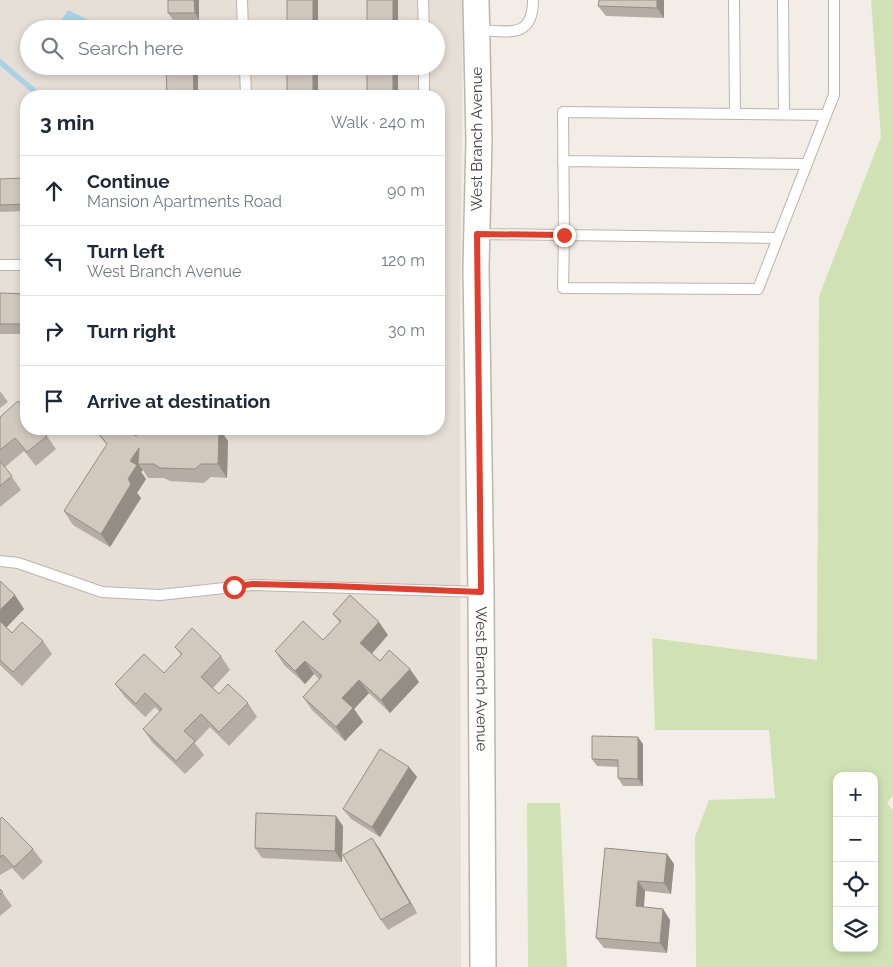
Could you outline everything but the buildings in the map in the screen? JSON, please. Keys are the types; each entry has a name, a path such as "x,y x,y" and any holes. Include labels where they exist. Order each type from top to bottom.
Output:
{"street":[{"name":"West Branch Avenue","path":"476,0 479,140 477,234 483,967"}],"lane":[{"path":"242,0 243,20"},
{"path":"423,0 424,20"},
{"path":"477,30 515,31 527,25 533,15 533,0"},
{"path":"734,0 735,113"},
{"path":"784,0 784,114"},
{"path":"826,114 563,112 563,288 758,289 834,95 834,0"},
{"path":"245,75 246,90"},
{"path":"424,75 424,90"},
{"path":"563,161 806,164"},
{"path":"477,234 777,238"},
{"path":"0,265 20,265"},
{"path":"0,561 18,563 102,592 160,596 252,584 481,592"}],"shaded area":[{"path":"0,0 463,0 460,355 461,967 0,967"}],"green space":[{"path":"871,0 893,0 893,795 887,803 893,810 893,967 696,967 695,837 709,800 775,798 769,730 655,730 652,638 817,660 819,296 881,137"},
{"path":"527,803 560,803 567,967 528,967"}],"water":[{"path":"68,10 88,20 62,20"}],"waterway":[{"path":"0,62 33,90"}],"route":[{"path":"234,587 252,584 481,592 477,234 564,235"}]}
